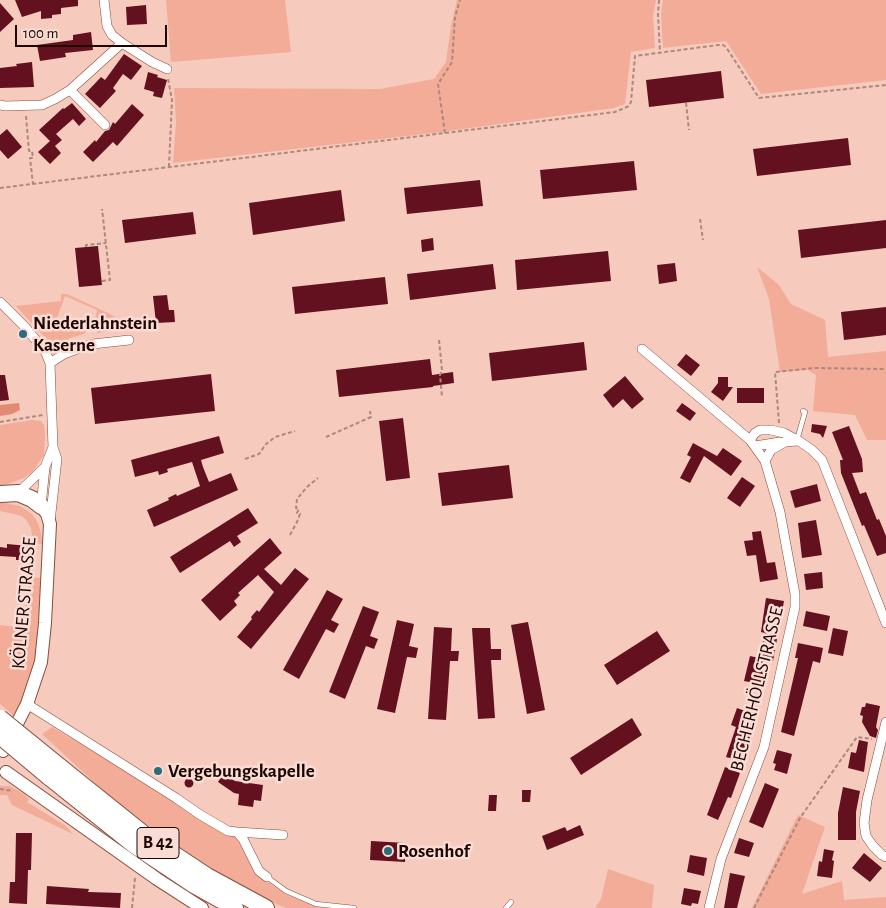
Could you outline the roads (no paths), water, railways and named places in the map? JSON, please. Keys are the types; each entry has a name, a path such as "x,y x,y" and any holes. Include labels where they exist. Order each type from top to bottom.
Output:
{"highway":[{"path":"0,494 18,493 32,499 41,506"},
{"name":"B 42","path":"0,718 54,772 134,845 194,885 235,908"},
{"name":"B 42","path":"1,745 54,772 206,876 266,908"}],"street":[{"path":"104,0 107,26 112,35 152,62 167,69"},
{"path":"0,105 42,105 55,99 70,90 122,43"},
{"path":"70,90 104,125"},
{"path":"0,302 25,327 45,351 50,363 53,447 57,459 50,524"},
{"path":"50,363 64,354 93,344 128,340"},
{"name":"BECHERHÖLLSTRASSE","path":"642,349 753,443 765,461 780,512 795,594 795,607 764,747 722,859 709,908"},
{"path":"798,441 753,443 755,434 760,430 780,432 798,441 812,450 822,460 886,623"},
{"path":"765,461 771,450 785,442"},
{"path":"41,506 45,467 53,447"},
{"path":"18,493 45,467"},
{"path":"41,506 49,493 56,473"},
{"name":"KÖLNER STRASSE","path":"1,745 27,704 41,662 50,524 41,506"},
{"path":"27,704 228,831 283,835"},
{"path":"886,722 867,800 864,823 866,836 873,846 886,857"},
{"path":"1,745 8,760 3,775 202,908"},
{"path":"237,832 243,839 259,871 267,877"}],"lane":[{"path":"798,441 805,412 803,411"},
{"path":"267,877 286,891 316,904 354,908"},
{"path":"506,908 511,902"}],"place":[{"name":"Niederlahnstein Kaserne","path":"23,334"},
{"name":"Vergebungskapelle","path":"158,771"},
{"name":"Rosenhof","path":"388,851"}]}
